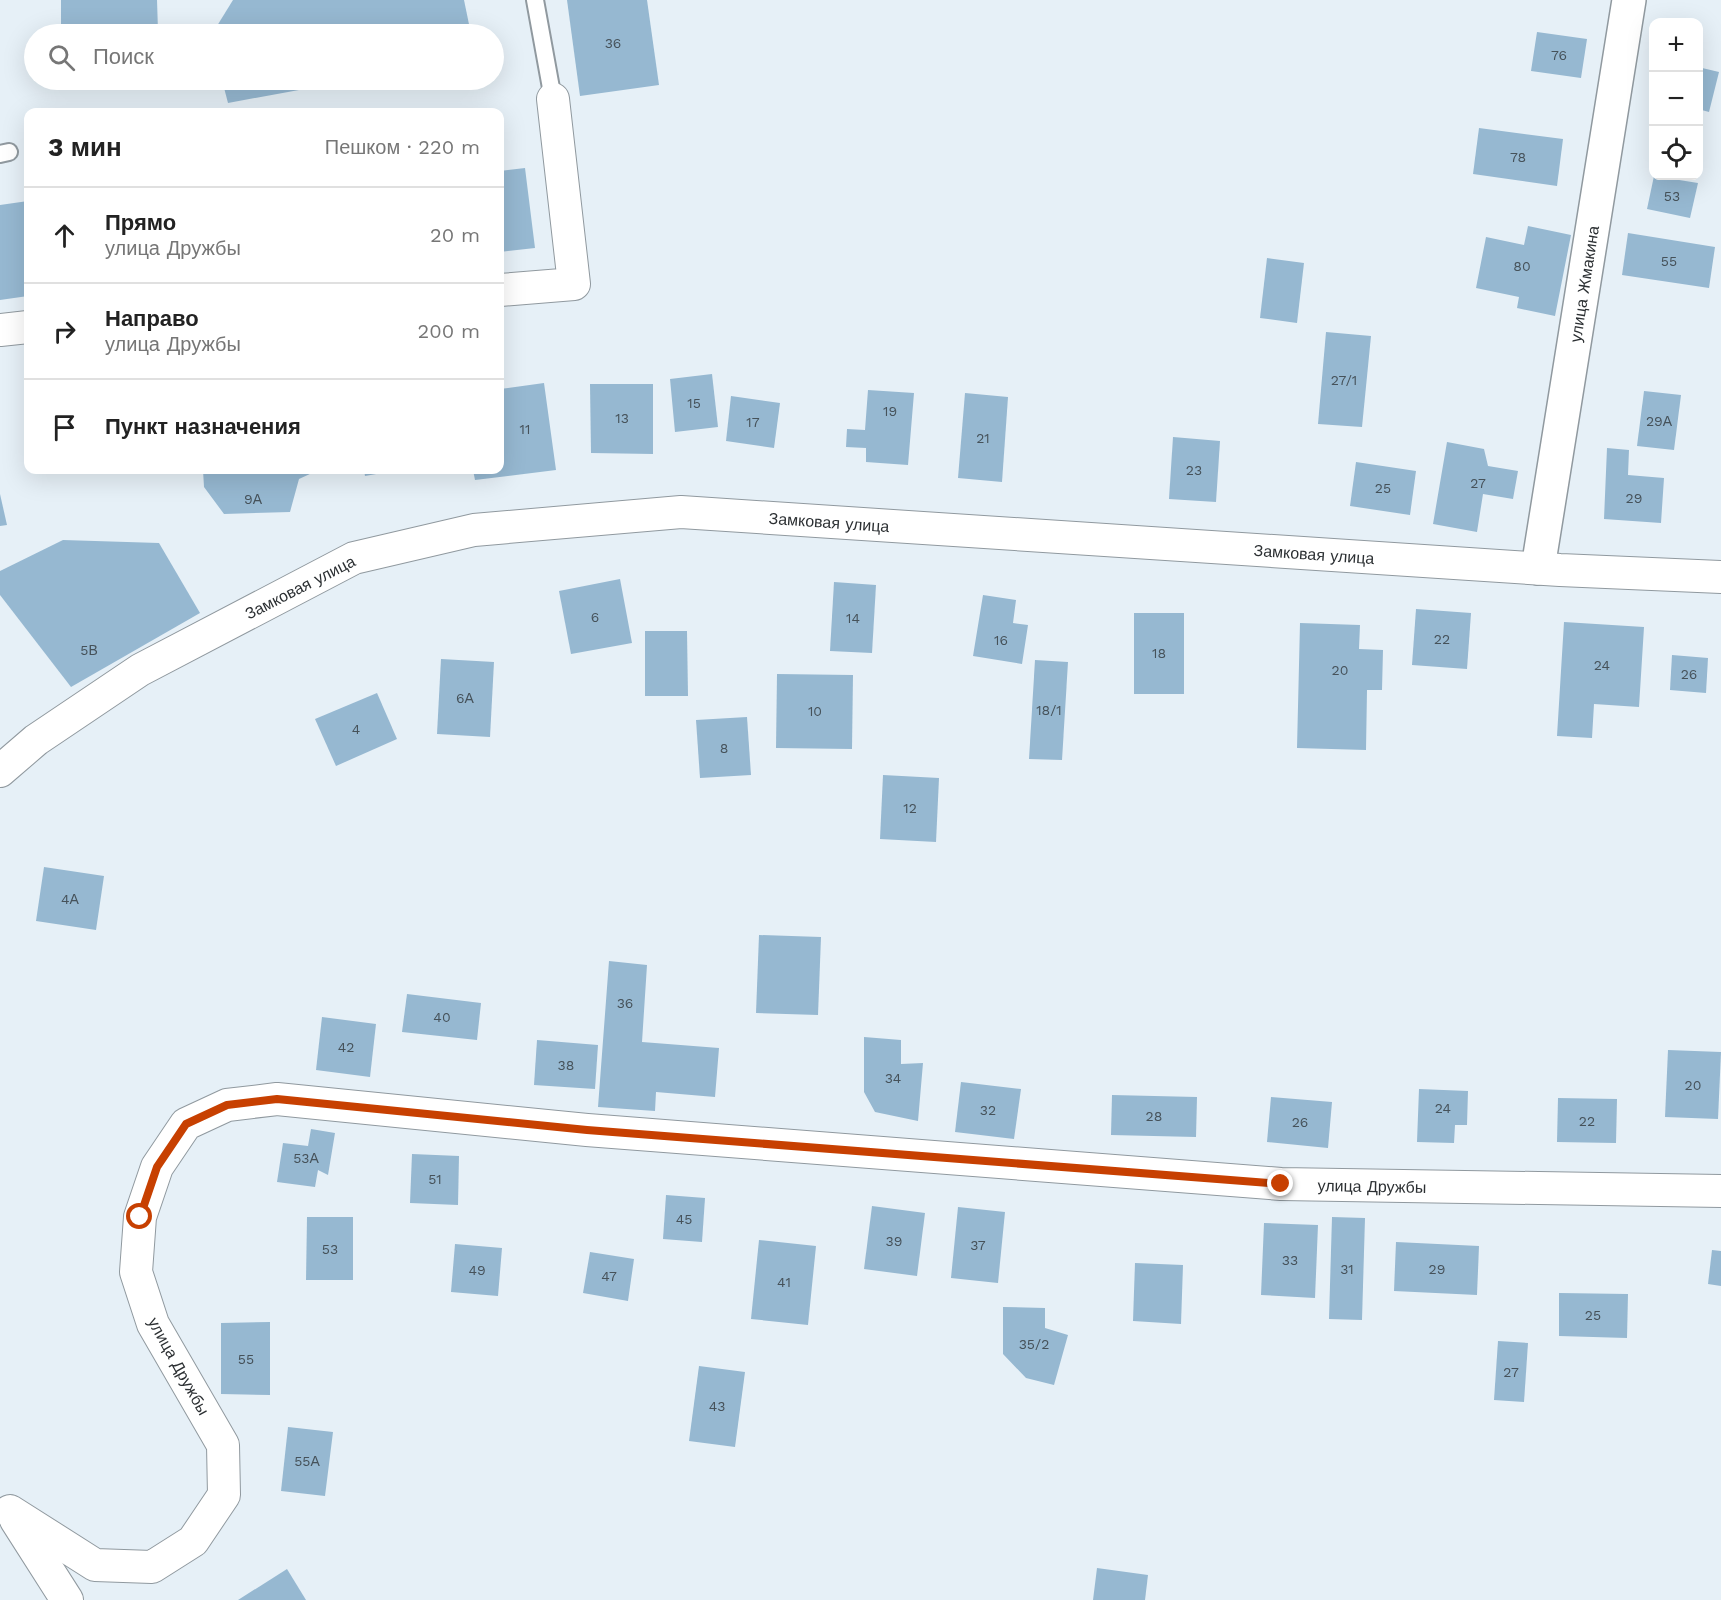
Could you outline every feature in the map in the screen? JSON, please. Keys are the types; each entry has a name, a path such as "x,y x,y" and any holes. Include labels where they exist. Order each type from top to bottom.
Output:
{"street":[{"name":"улица Жмакина","path":"1538,568 1629,0"},
{"path":"504,290 574,284 553,99"},
{"path":"0,330 24,327"},
{"name":"Замковая улица","path":"0,771 36,740 140,670 354,558 474,530 681,512 1538,568 1721,577"},
{"name":"улица Дружбы","path":"3,1510 95,1565 152,1567 193,1541 224,1495 223,1445 153,1324 136,1272 140,1217 157,1167 186,1124 227,1105 277,1099 587,1130 1281,1184 1721,1191"},
{"path":"3,1510 67,1600"}],"lane":[{"path":"535,0 553,99"}],"building":[{"path":"61,0 157,0 158,24 61,24"},
{"path":"233,0 464,0 469,24 218,24"},
{"path":"567,0 647,0 659,85 580,96"},
{"path":"1537,32 1587,39 1581,78 1531,71"},
{"path":"1703,68 1719,72 1709,112 1703,110"},
{"path":"225,90 299,90 228,103"},
{"path":"1479,128 1563,139 1557,186 1473,174"},
{"path":"525,168 535,248 504,252 504,171"},
{"path":"1653,180 1698,183 1690,218 1647,209"},
{"path":"24,202 24,297 0,300 0,205"},
{"path":"1528,226 1571,235 1555,316 1517,308 1519,297 1476,288 1486,237 1524,245"},
{"path":"1628,233 1715,247 1709,288 1622,275"},
{"path":"1267,258 1304,263 1297,323 1260,318"},
{"path":"1326,332 1371,336 1362,427 1318,424"},
{"path":"712,374 718,427 675,432 670,379"},
{"path":"544,383 556,470 475,480 474,474 504,474 504,388"},
{"path":"590,384 653,384 653,454 591,453"},
{"path":"868,390 914,393 908,465 866,462 866,448 846,447 847,429 865,430"},
{"path":"1644,391 1681,395 1674,450 1637,446"},
{"path":"965,393 1008,397 1002,482 958,478"},
{"path":"731,396 780,403 774,448 726,441"},
{"path":"1173,437 1220,441 1216,502 1169,499"},
{"path":"1447,442 1484,449 1488,466 1518,471 1513,499 1483,494 1477,532 1433,524"},
{"path":"1607,448 1629,450 1628,475 1664,478 1661,523 1604,519"},
{"path":"1356,462 1416,471 1410,515 1350,506"},
{"path":"203,474 310,474 299,479 290,512 224,514 204,487"},
{"path":"0,494 7,525 0,526"},
{"path":"63,540 159,543 200,613 71,687 0,595 0,571"},
{"path":"620,579 632,643 571,654 559,591"},
{"path":"834,582 876,585 872,653 830,651"},
{"path":"983,595 1016,600 1013,623 1028,625 1022,664 973,656"},
{"path":"1416,609 1471,613 1467,669 1412,665"},
{"path":"1134,613 1184,613 1184,694 1134,694"},
{"path":"1564,622 1644,627 1639,707 1594,704 1592,738 1557,736"},
{"path":"1300,623 1360,625 1359,649 1383,650 1382,690 1367,690 1366,750 1297,748"},
{"path":"645,631 687,631 688,696 645,696"},
{"path":"1672,655 1708,658 1706,693 1670,690"},
{"path":"441,659 494,662 490,737 437,734"},
{"path":"1035,660 1068,662 1062,760 1029,759"},
{"path":"777,674 853,675 852,749 776,748"},
{"path":"377,693 397,739 336,766 315,719"},
{"path":"747,717 751,775 700,778 696,720"},
{"path":"883,775 939,778 936,842 880,839"},
{"path":"44,867 104,876 96,930 36,921"},
{"path":"759,935 821,937 818,1015 756,1013"},
{"path":"609,961 647,965 642,1042 719,1048 715,1097 656,1092 655,1111 598,1107"},
{"path":"407,994 481,1003 477,1040 402,1032"},
{"path":"322,1017 376,1024 370,1077 316,1070"},
{"path":"864,1037 901,1040 901,1064 923,1063 918,1121 875,1112 864,1092"},
{"path":"537,1040 598,1045 595,1089 534,1085"},
{"path":"1668,1050 1721,1052 1718,1119 1665,1117"},
{"path":"961,1082 1021,1089 1014,1139 955,1132"},
{"path":"1419,1089 1468,1091 1467,1125 1455,1125 1454,1143 1417,1142"},
{"path":"1112,1095 1197,1097 1196,1137 1111,1135"},
{"path":"1271,1097 1332,1102 1328,1148 1267,1142"},
{"path":"1558,1098 1617,1099 1616,1143 1557,1142"},
{"path":"311,1129 335,1133 328,1175 318,1170 315,1187 277,1182 283,1143 308,1146"},
{"path":"412,1154 459,1156 458,1205 410,1203"},
{"path":"666,1195 705,1198 702,1242 663,1239"},
{"path":"872,1206 925,1213 917,1276 864,1269"},
{"path":"958,1207 1005,1212 998,1283 951,1278"},
{"path":"307,1217 353,1217 353,1280 306,1280"},
{"path":"1332,1217 1365,1218 1362,1320 1329,1319"},
{"path":"1264,1223 1318,1225 1315,1298 1261,1295"},
{"path":"759,1240 816,1246 808,1325 751,1319"},
{"path":"1396,1242 1479,1246 1477,1295 1394,1291"},
{"path":"455,1244 502,1248 498,1296 451,1292"},
{"path":"1712,1250 1721,1251 1721,1286 1708,1284"},
{"path":"590,1252 634,1259 628,1301 583,1293"},
{"path":"1135,1263 1183,1265 1181,1324 1133,1321"},
{"path":"1559,1293 1628,1294 1627,1338 1559,1336"},
{"path":"1003,1307 1045,1308 1045,1328 1068,1335 1054,1385 1026,1378 1003,1354"},
{"path":"270,1322 270,1395 221,1394 221,1323"},
{"path":"1498,1341 1528,1343 1524,1402 1494,1400"},
{"path":"699,1366 745,1372 735,1447 689,1441"},
{"path":"288,1427 333,1432 325,1496 281,1491"},
{"path":"1097,1568 1148,1575 1145,1600 1093,1600"},
{"path":"287,1569 306,1600 238,1600"}],"route":[{"path":"140,1217 157,1167 186,1124 227,1105 277,1099 587,1130 1281,1184"}]}
